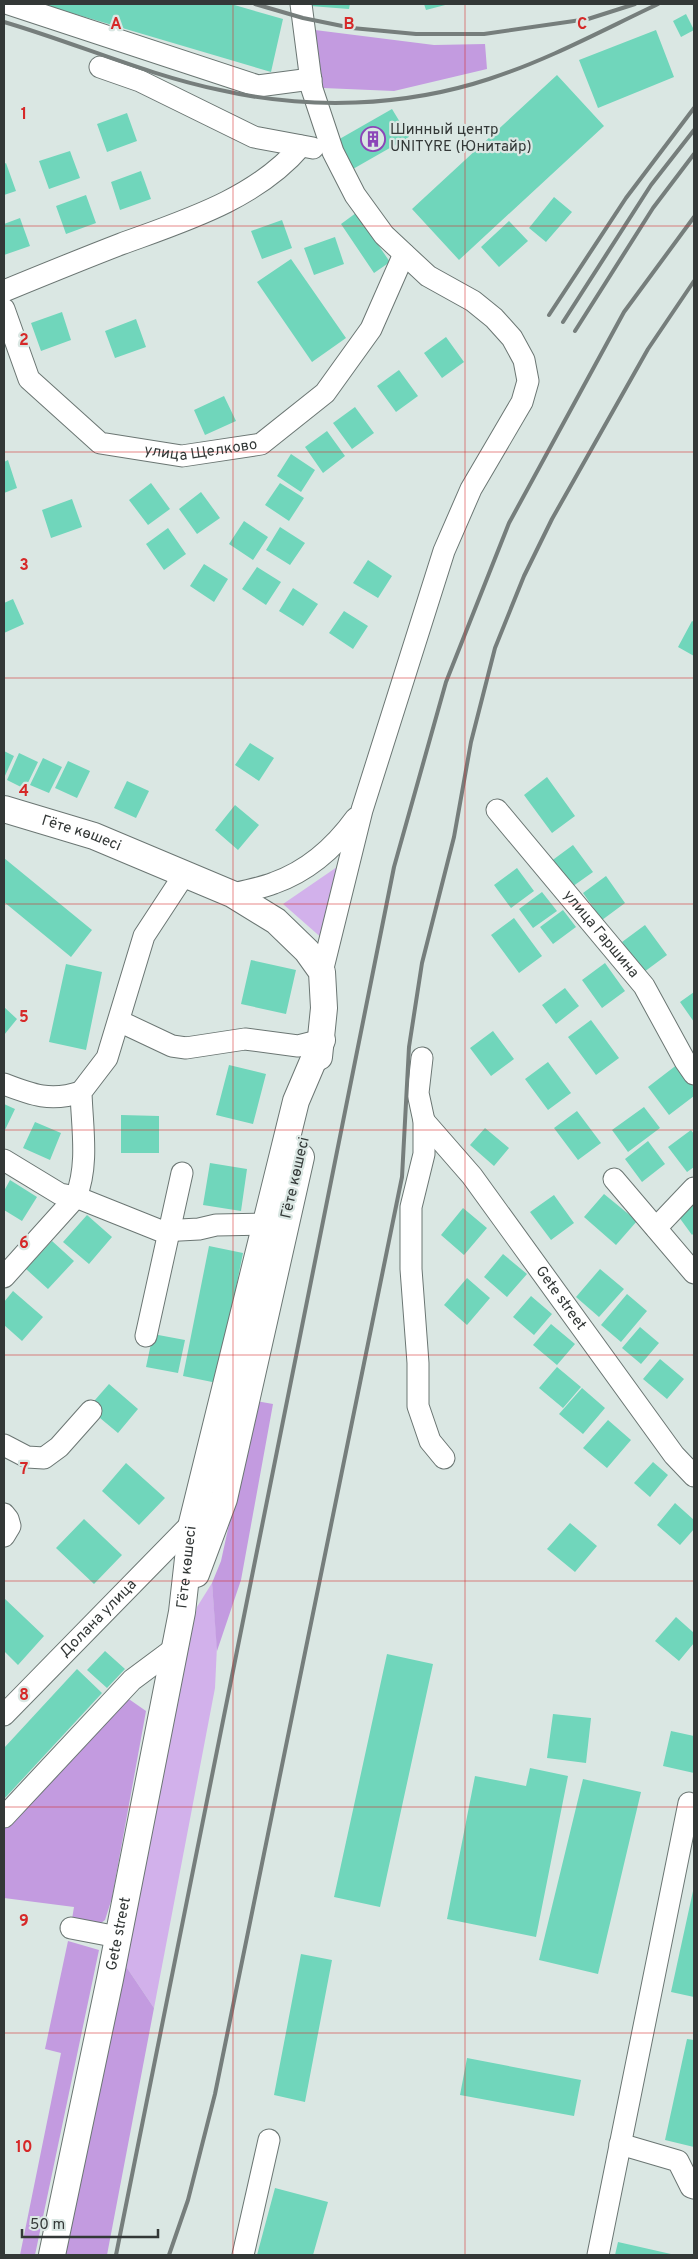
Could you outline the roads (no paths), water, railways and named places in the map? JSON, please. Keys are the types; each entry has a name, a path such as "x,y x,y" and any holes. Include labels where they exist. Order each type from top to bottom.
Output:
{"main road":[{"name":"Гёте көшесі","path":"4,809 94,836 184,876 232,894 276,921 307,951 322,972 324,1008 322,1040 312,1106 224,1499 182,1612"},
{"name":"Гёте көшесі","path":"182,1612 192,1523 296,1101 322,1040"},
{"name":"Gete street","path":"52,2255 182,1612"}],"street":[{"path":"10,4 258,86 311,79"},
{"path":"301,4 312,89 333,152 355,195 384,235 428,276 473,302 494,318 512,338 524,360 528,381 522,402 471,488 444,551 362,810 322,972"},
{"path":"100,67 140,82 254,137 333,152"},
{"path":"4,291 204,214 256,185 292,157 301,146"},
{"name":"улица Щелково","path":"4,309 29,379 100,443 182,456 260,444 325,393 371,329 404,254"},
{"path":"232,894 275,883 315,861 340,839 362,810"},
{"name":"улица Гаршина","path":"498,810 644,986 693,1070"},
{"path":"4,1084 46,1097 65,1098 81,1092 107,1058 144,936 184,876"},
{"path":"119,1022 172,1046 186,1048 245,1039 298,1046 322,1040"},
{"path":"422,1058 418,1093 424,1121 424,1154 411,1207 411,1269 418,1363 418,1406 430,1441 444,1458"},
{"path":"4,1277 76,1197 82,1181 84,1160 81,1092"},
{"name":"Gete street","path":"424,1121 472,1176 674,1455 694,1476"},
{"path":"4,1160 60,1194 76,1197 161,1231 199,1229 216,1225 266,1224"},
{"path":"146,1336 182,1173"},
{"path":"614,1179 694,1273"},
{"path":"656,1228 694,1188"},
{"path":"4,1444 27,1457 44,1458 59,1447 91,1411"},
{"path":"4,1514 10,1526 4,1536"},
{"name":"Долана улица","path":"7,1704 192,1523"},
{"path":"4,1818 132,1680 175,1648"},
{"path":"598,2255 688,1803"},
{"path":"70,1928 118,1936"},
{"path":"243,2255 269,2140"},
{"path":"620,2144 678,2161 691,2187 694,2188"}],"railway":[{"path":"255,4 303,18 352,28 416,34 484,34 588,19 635,4"},
{"path":"4,22 193,84 253,96 321,103 390,100 457,88 489,79 554,54 658,4"},
{"path":"549,315 626,198 694,108"},
{"path":"563,322 651,185 694,130"},
{"path":"575,331 653,208 694,154"},
{"path":"116,2255 394,867 446,682 509,523 624,312 694,217"},
{"path":"169,2255 188,2200 215,2094 402,1177 409,1047 422,963 454,837 471,742 495,648 524,576 552,519 648,349 694,281"}],"place":[{"name":"Шинный центр UNITYRE (Юнитайр)","path":"373,139"}]}
